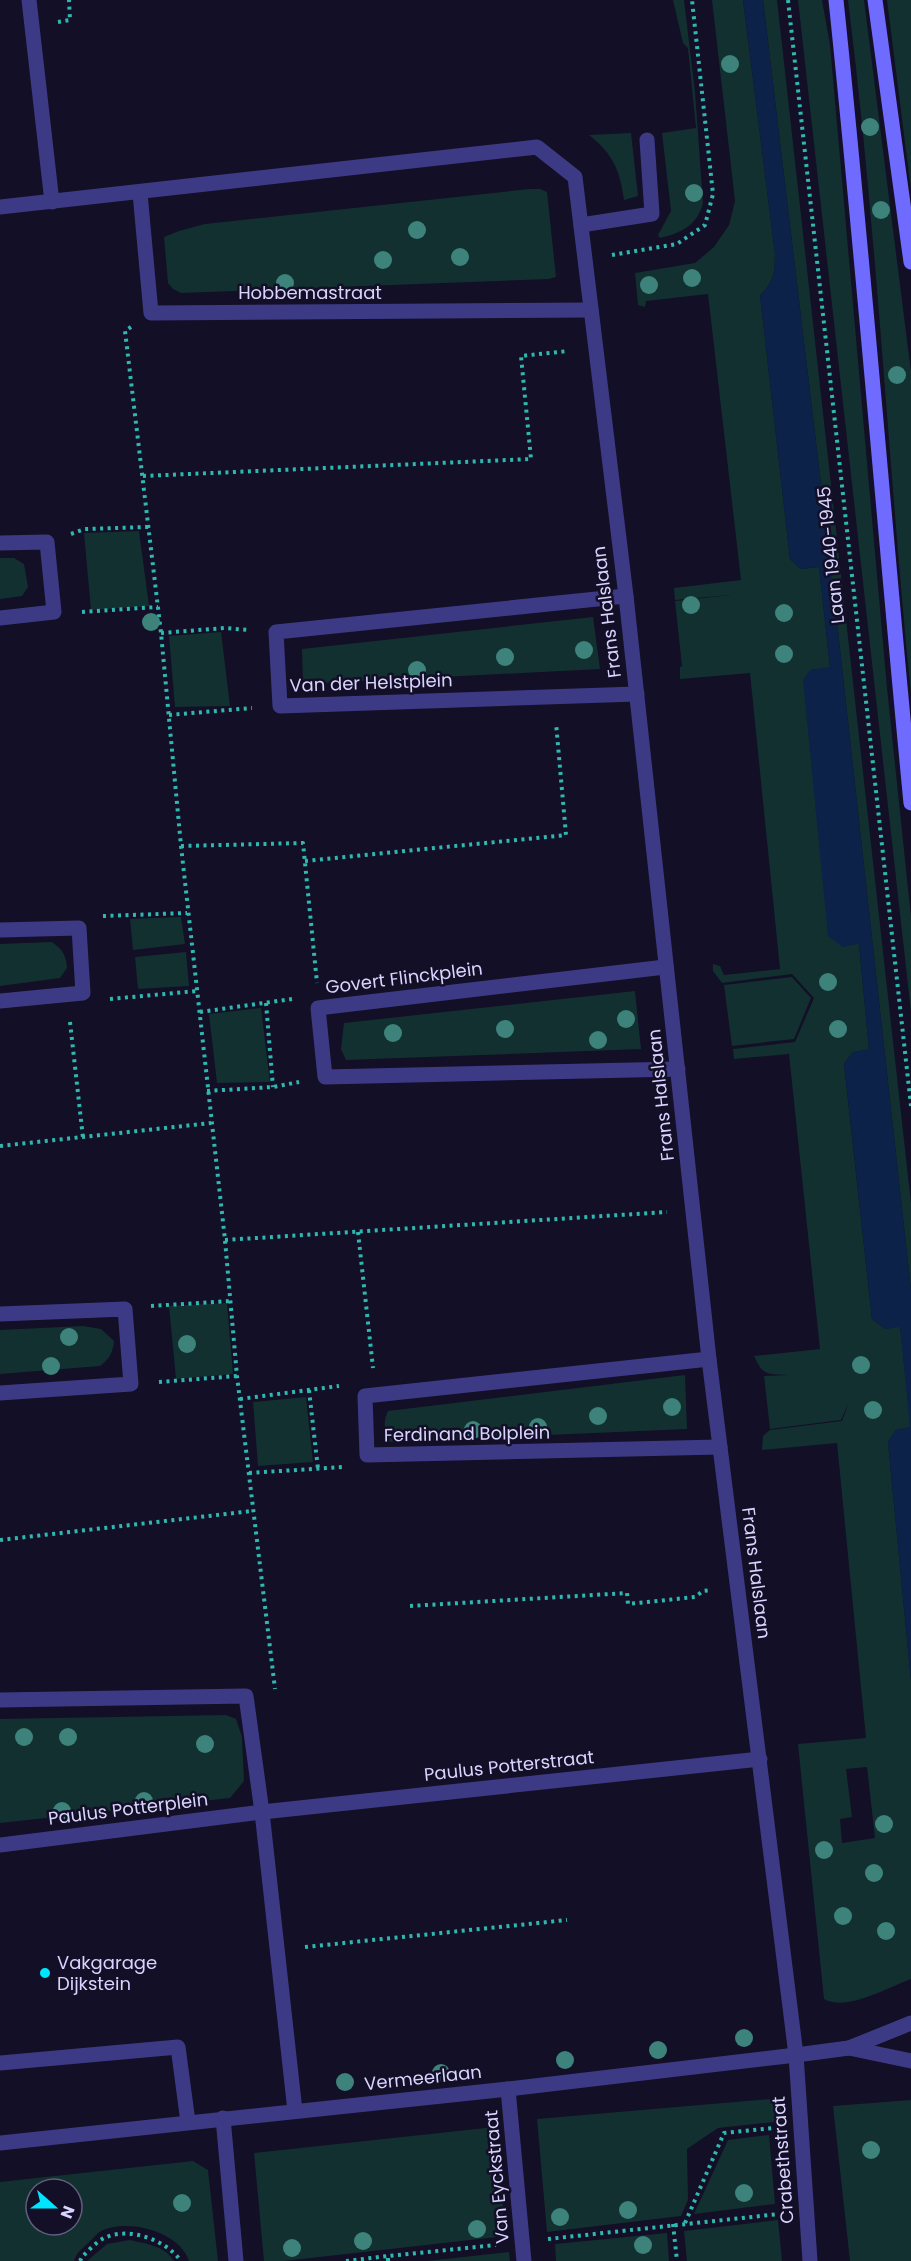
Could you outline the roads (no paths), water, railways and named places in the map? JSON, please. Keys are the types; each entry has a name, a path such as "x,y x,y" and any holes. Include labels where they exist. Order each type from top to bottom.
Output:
{"main road":[{"path":"836,0 858,209 892,612 911,803"},
{"path":"875,0 911,262"}],"street":[{"path":"29,0 52,202"},
{"path":"581,225 651,214 647,140"},
{"name":"Frans Halslaan","path":"140,193 537,147 575,177 626,596 709,1359 796,2055"},
{"path":"0,207 140,193"},
{"name":"Hobbemastraat","path":"140,193 151,313 591,310"},
{"path":"0,543 47,542 54,612 0,618"},
{"name":"Van der Helstplein","path":"626,596 276,632 280,706 637,694"},
{"path":"0,930 79,928 83,993 0,1001"},
{"name":"Govert Flinckplein","path":"665,966 318,1008 325,1077 678,1069"},
{"path":"0,1314 125,1309 131,1384 0,1393"},
{"name":"Ferdinand Bolplein","path":"709,1359 370,1396 367,1455 720,1447"},
{"path":"0,1700 246,1696 262,1812 295,2111"},
{"name":"Paulus Potterstraat","path":"262,1812 760,1759"},
{"name":"Paulus Potterplein","path":"0,1845 262,1812"},
{"name":"Vermeerlaan","path":"0,2143 508,2089 796,2055 849,2048 911,2023"},
{"path":"0,2063 178,2047 188,2122"},
{"name":"Vermeerlaan","path":"849,2048 911,2061"},
{"name":"Crabethstraat","path":"796,2055 810,2261"},
{"name":"Van Eyckstraat","path":"508,2089 524,2261"},
{"path":"223,2118 236,2261"}],"water":[{"path":"743,0 763,0 830,559 911,1290 911,1681 888,1442 896,1430 910,1427 900,1327 885,1329 872,1319 844,1063 853,1052 869,1049 859,944 843,947 828,936 803,680 810,670 830,667 819,567 801,569 790,559 760,295 773,276 775,254"}],"place":[{"name":"Vakgarage Dijkstein","path":"45,1973"}]}
